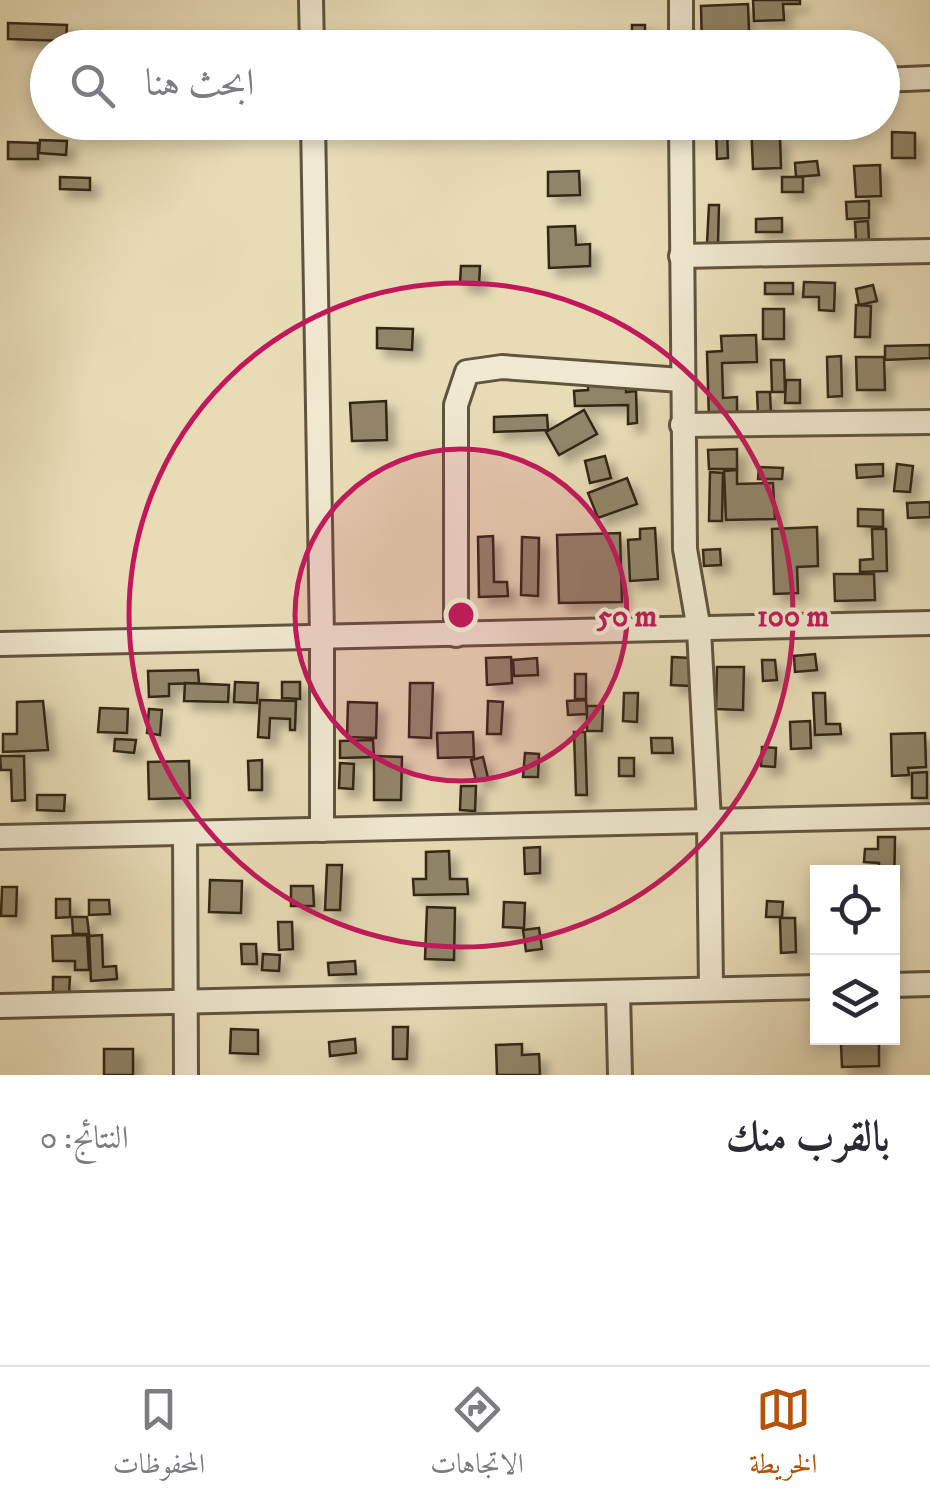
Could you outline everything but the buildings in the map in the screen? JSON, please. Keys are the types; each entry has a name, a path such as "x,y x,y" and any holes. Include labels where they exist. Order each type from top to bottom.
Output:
{"street":[{"path":"311,0 312,30"},
{"path":"681,0 681,30"},
{"path":"900,79 930,78"},
{"path":"313,140 322,830"},
{"path":"681,140 685,549 699,630 709,821 711,989"},
{"path":"681,256 930,251"},
{"path":"456,635 456,405 467,372 502,367 682,380"},
{"path":"682,424 930,422"},
{"path":"0,644 930,623"},
{"path":"0,838 930,816"},
{"path":"186,833 186,1075"},
{"path":"900,985 930,984"},
{"path":"0,1006 810,987"},
{"path":"618,993 620,1075"}]}
